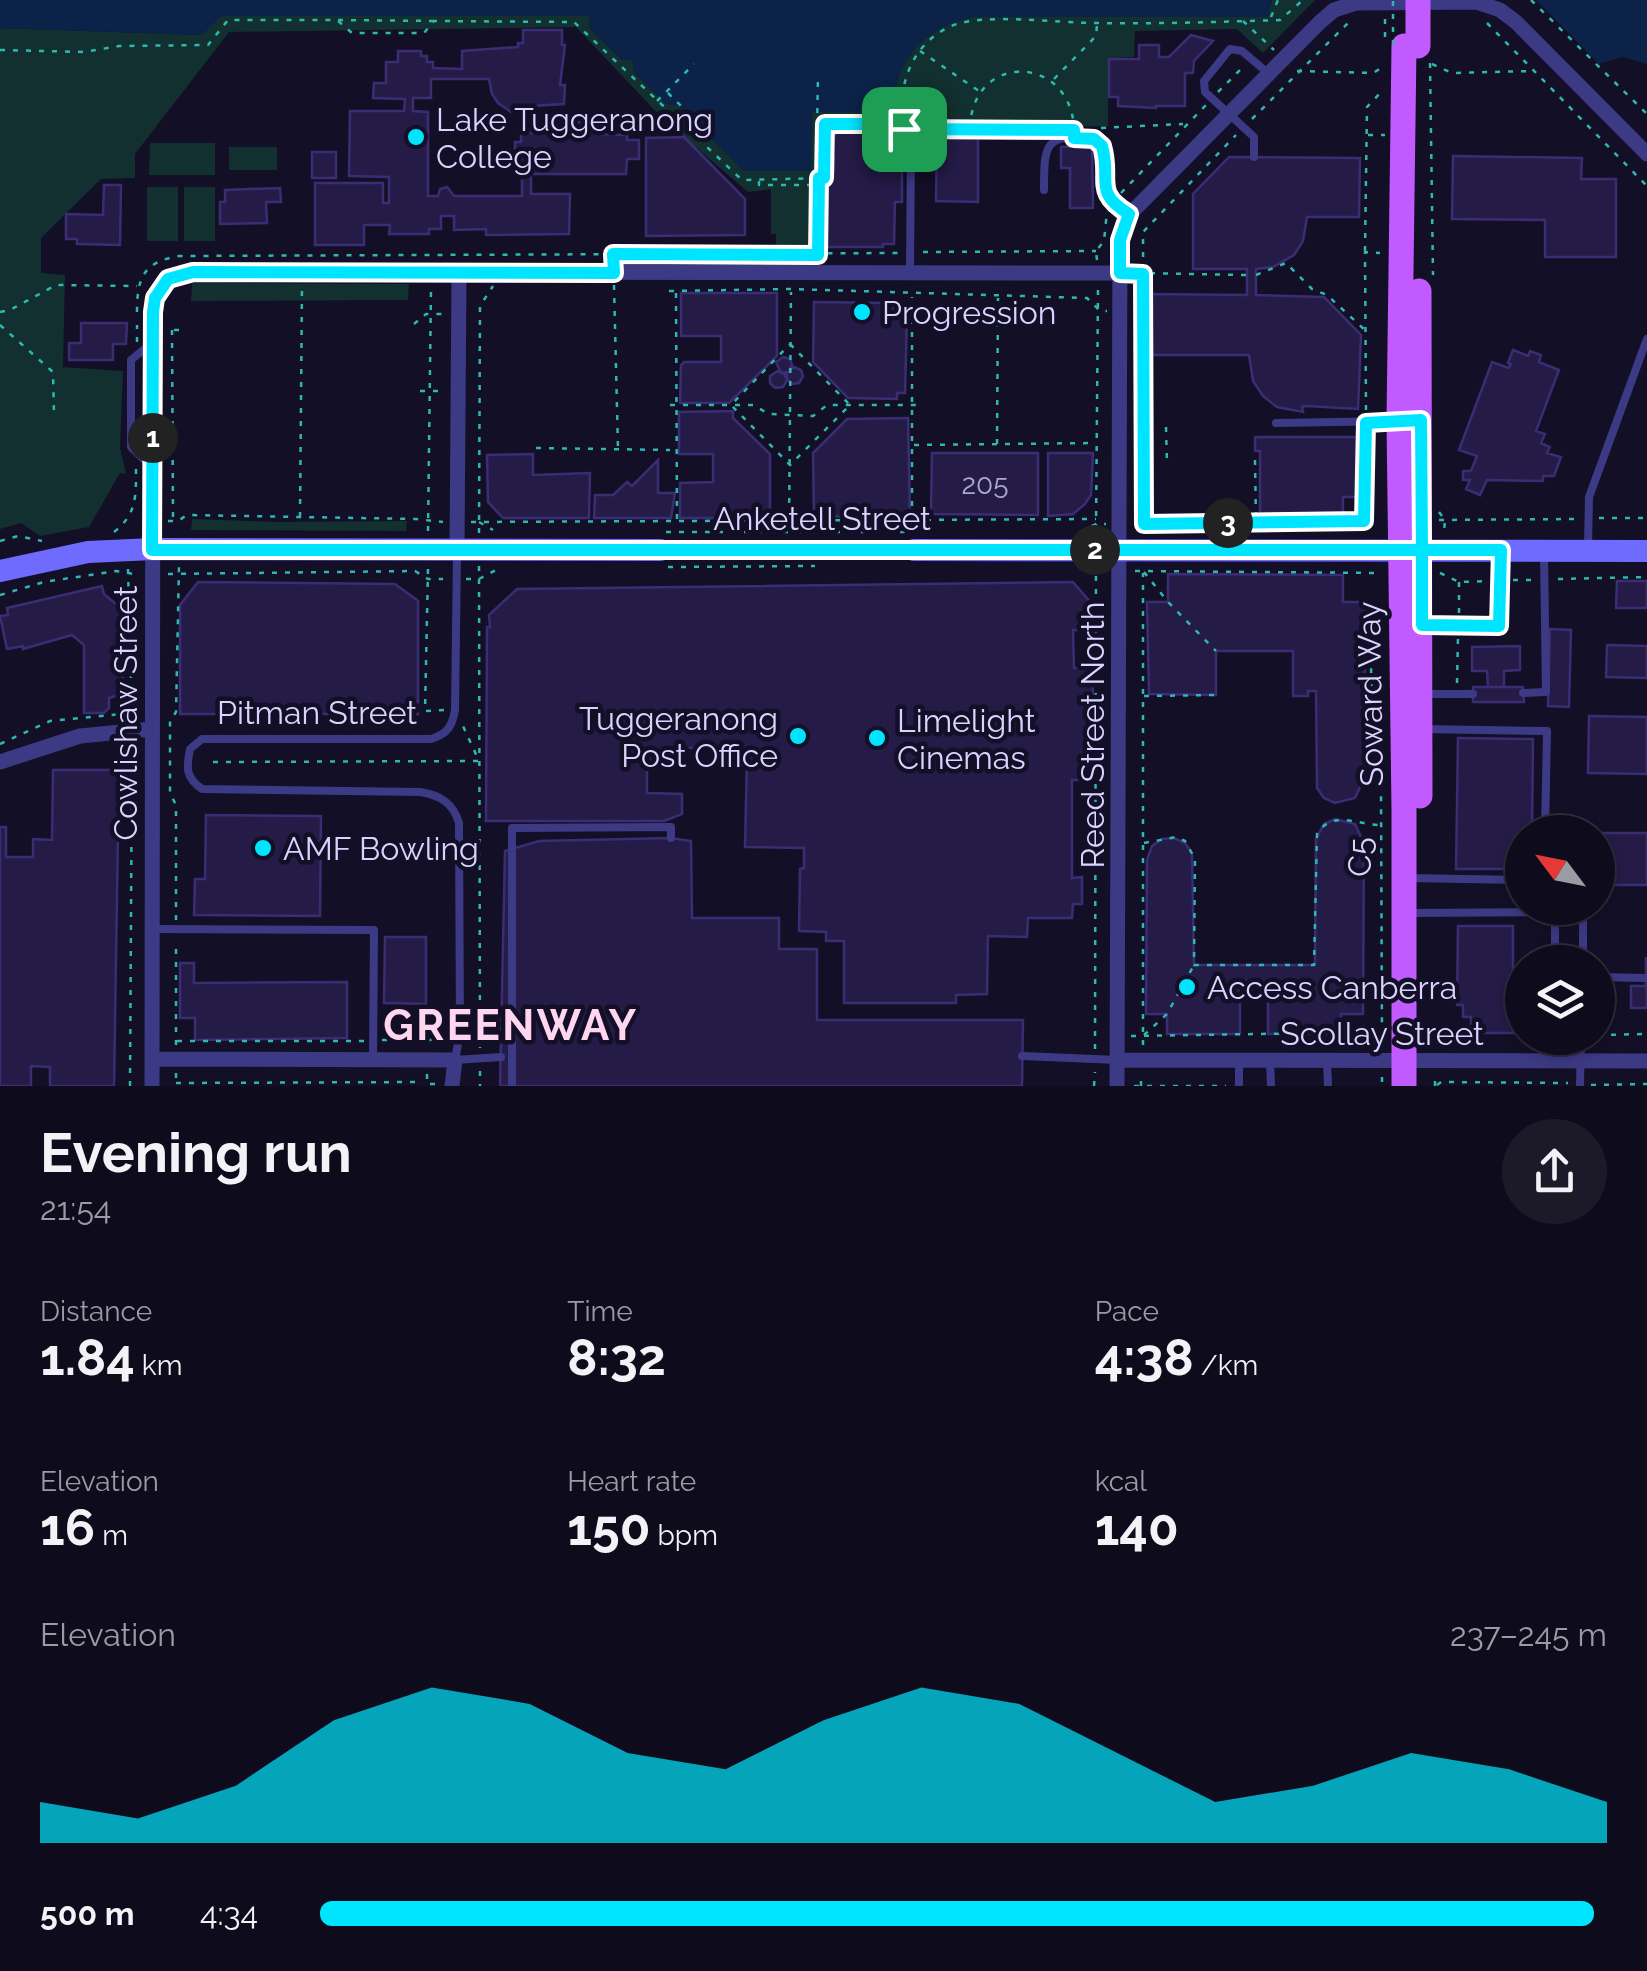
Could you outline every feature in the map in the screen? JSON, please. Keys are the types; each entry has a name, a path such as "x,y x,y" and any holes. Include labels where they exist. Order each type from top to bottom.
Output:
{"main road":[{"name":"Soward Way","path":"1405,4 1404,253 1410,420"},
{"name":"Soward Way","path":"1405,52 1412,695 1412,913 1405,1071"},
{"name":"Soward Way","path":"1411,550 1422,625 1412,695"}],"street":[{"path":"1129,214 1228,114 1274,74 1334,10 1356,3 1476,2 1500,10 1647,154"},
{"name":"Reed Street North","path":"1118,1086 1120,240 1129,214"},
{"name":"Cowlishaw Street","path":"152,1086 153,342 155,298 168,279 178,274 302,272 1120,273"},
{"name":"Pitman Street","path":"457,550 458,272"},
{"name":"Anketell Street","path":"0,571 88,552 457,550 656,541 918,541 1120,550 1647,551"},
{"path":"0,762 132,722 152,729"},
{"path":"152,1059 455,1060"},
{"name":"Pitman Street","path":"452,1086 455,1060"},
{"name":"Scollay Street","path":"1118,1060 1327,1060 1405,1071 1555,1061 1647,1061"}],"lane":[{"path":"1254,157 1254,137 1205,92 1204,80 1227,52 1242,50 1274,74"},
{"path":"1044,190 1044,151 1048,143 1056,138 1094,139 1102,146 1110,203 1129,214"},
{"path":"910,273 911,142"},
{"path":"1588,550 1589,497 1647,339"},
{"path":"1276,424 1410,420"},
{"name":"Pitman Street","path":"455,1060 460,1034 456,811 436,795 420,792 202,789 190,781 186,766 190,749 202,740 431,739 444,735 453,723 455,710 457,550"},
{"path":"1422,625 1499,626 1501,550"},
{"path":"1524,693 1546,692 1544,551"},
{"path":"1412,695 1473,694"},
{"path":"1412,729 1548,731 1546,815"},
{"path":"512,1086 512,828 671,827 671,838"},
{"path":"1412,878 1505,880"},
{"path":"1412,913 1555,912 1555,945"},
{"path":"152,930 374,930 373,1060"},
{"path":"1615,977 1646,978"},
{"path":"1555,1055 1555,1061"},
{"path":"1580,1055 1580,1085"},
{"path":"1022,1056 1118,1060"},
{"path":"455,1060 500,1057"},
{"path":"1238,1060 1239,1086"},
{"path":"1270,1060 1271,1086"},
{"path":"1327,1060 1328,1086"}],"path":[{"path":"1271,20 1278,0"},
{"path":"1056,130 900,129 899,102 908,68 919,50 948,28 978,20 1271,20 1286,18 1303,0"},
{"path":"1393,0 1405,52"},
{"path":"1531,0 1647,114"},
{"path":"1405,4 1385,50 1405,52 1452,73 1532,71"},
{"path":"1373,14 1405,4"},
{"path":"0,50 84,52 119,46 208,44 228,20 574,22 742,180 824,178 825,124 898,124"},
{"path":"337,20 352,32 370,33 424,33 434,21"},
{"path":"1351,20 1143,232 1144,524 1382,521"},
{"path":"1110,203 1266,43 1243,21"},
{"path":"1486,22 1647,186"},
{"path":"1052,82 1096,36 1097,23"},
{"path":"919,50 979,91"},
{"path":"1274,74 1373,73 1405,52"},
{"path":"657,101 694,64"},
{"path":"970,129 970,108 979,91 994,78 1020,71 1052,82 1066,97 1074,138"},
{"path":"818,75 818,255"},
{"path":"1364,521 1367,108 1387,86"},
{"path":"666,92 694,119 685,128"},
{"path":"899,102 920,103 924,108 924,129"},
{"path":"817,117 899,117"},
{"path":"1092,129 1187,124"},
{"path":"1366,135 1385,135"},
{"path":"759,179 759,185 819,185"},
{"path":"0,312 56,285 137,286 159,259 179,256 1096,252 1104,242 1105,216"},
{"path":"1365,252 1404,253"},
{"path":"1256,275 1286,263 1312,289 1327,294 1366,332"},
{"path":"300,518 302,272"},
{"path":"172,330 176,521 188,515 428,522 431,272"},
{"path":"614,273 618,449"},
{"path":"1120,273 1248,275"},
{"path":"479,522 480,306 493,289"},
{"path":"789,532 791,289"},
{"path":"670,291 791,289 1087,298 1098,291 1096,524 1080,532"},
{"path":"676,292 676,521"},
{"path":"912,295 912,520"},
{"path":"996,444 998,296"},
{"path":"1087,298 1100,311"},
{"path":"0,325 53,372 54,414"},
{"path":"732,405 790,344"},
{"path":"790,344 850,405"},
{"path":"670,405 753,405 769,414 812,416 827,405 922,405"},
{"path":"732,405 790,465"},
{"path":"790,465 850,405"},
{"path":"1166,427 1167,464"},
{"path":"912,445 1098,443"},
{"path":"536,448 670,450"},
{"path":"1255,460 1256,523"},
{"path":"1247,498 1256,497"},
{"path":"1444,520 1647,518"},
{"path":"479,522 1096,519"},
{"path":"112,533 126,522"},
{"path":"479,522 496,532"},
{"path":"656,541 789,532 918,541"},
{"path":"0,541 18,536 43,542"},
{"path":"0,595 44,582 116,571 128,575 132,722 130,1086"},
{"path":"425,711 428,579 415,571 180,573 176,712 170,722 170,793 176,804 176,1041 427,1040"},
{"path":"1095,1036 1096,571"},
{"path":"1143,571 1382,573"},
{"path":"1143,571 1216,651"},
{"path":"1143,571 1143,1036"},
{"path":"478,579 480,1086"},
{"path":"1457,694 1459,582"},
{"name":"C5","path":"1382,629 1371,657 1372,766 1381,788 1382,1032 1405,1071 1382,1086"},
{"path":"1143,696 1216,695"},
{"path":"0,744 50,721 132,722"},
{"path":"213,762 479,761"},
{"path":"1194,965 1314,965 1317,834 1324,824 1335,819 1382,824"},
{"path":"1142,843 1176,837 1192,848 1196,858 1194,965 1168,1014 1143,1036"},
{"path":"1143,1036 1382,1032"},
{"path":"1615,1035 1647,1034"},
{"path":"176,1082 427,1084"},
{"path":"1436,1086 1441,1082 1647,1084"},
{"path":"1141,1086 1228,1086"}],"green space":[{"path":"1272,0 1315,0 1263,53 1237,29 1135,31 1134,57 1108,58 1108,126 829,128 825,188 814,189 815,246 776,246 776,234 771,234 771,189 748,192 663,119 576,27 229,32 135,154 135,178 101,179 41,238 41,273 65,275 63,367 123,371 120,448 126,474 120,473 89,527 40,536 21,523 0,529 0,28 202,35 220,16 589,16 589,27 622,60 633,60 634,72 666,104 678,105 744,171 810,171 812,112 894,92 912,52 932,34 957,21 971,17 1267,17"},
{"path":"150,143 215,143 215,175 149,175"},
{"path":"229,147 277,147 277,170 229,170"},
{"path":"147,187 178,187 178,241 147,241"},
{"path":"184,187 215,187 215,241 184,241"},
{"path":"192,283 409,284 408,300 191,301"},
{"path":"192,519 407,521 406,531 191,530"}],"water":[{"path":"0,0 1272,0 1267,17 971,17 954,22 915,49 899,76 892,111 812,112 811,171 744,171 678,105 666,104 634,72 633,60 622,60 589,27 589,16 221,16 202,35 0,28"},
{"path":"1536,0 1647,0 1647,64 1622,57 1599,64"}],"building":[{"path":"523,30 562,30 565,45 560,85 565,85 564,104 532,106 531,133 561,133 568,122 589,122 589,128 596,128 596,134 627,135 627,140 639,140 639,159 627,159 626,174 531,174 531,194 570,194 569,234 486,235 486,229 454,230 454,216 441,216 441,229 429,229 429,234 389,234 390,225 364,225 364,245 315,245 315,183 383,183 383,203 389,203 389,177 349,176 350,111 404,111 405,99 373,98 374,83 386,83 386,62 398,62 398,51 421,51 427,62 433,62 433,68 462,69 462,51 518,47 518,43 523,43","holes":["431,79 489,79 498,103 511,112 521,113 521,142 515,142 515,166 522,166 522,196 454,196 447,187 440,189 438,196 428,196 428,112 413,111 413,98 431,98"]},
{"path":"1191,35 1213,41 1194,61 1193,73 1185,73 1185,106 1118,106 1118,97 1109,97 1109,59 1139,59 1139,45 1159,45 1159,57 1169,57"},
{"path":"835,130 892,130 902,160 902,202 895,202 894,244 826,247 827,172 834,172 829,135 835,135"},
{"path":"937,132 978,132 978,202 936,201"},
{"path":"684,137 745,199 745,235 646,236 646,138"},
{"path":"1092,146 1093,208 1070,208 1070,168 1061,168 1061,147"},
{"path":"312,152 336,152 336,178 312,178"},
{"path":"1453,156 1582,158 1581,179 1616,179 1616,257 1545,257 1545,220 1452,219"},
{"path":"1229,157 1360,158 1359,217 1307,217 1303,241 1294,255 1273,267 1256,269 1256,295 1324,297 1361,335 1358,409 1306,406 1302,407 1303,412 1277,407 1253,381 1249,355 1147,355 1147,294 1247,295 1247,269 1193,269 1193,194"},
{"path":"104,185 121,185 120,245 77,244 77,239 66,239 66,214 103,215"},
{"path":"280,188 281,202 266,202 267,223 220,224 220,202 225,202 225,190"},
{"path":"681,293 777,293 777,356 729,403 680,403 684,362 721,362 721,336 681,336"},
{"path":"814,302 893,303 893,314 907,314 905,393 897,393 897,399 848,398 813,362"},
{"path":"81,323 127,323 126,344 113,344 113,360 69,360 69,343 81,343"},
{"path":"1513,350 1528,356 1530,351 1541,355 1539,362 1559,370 1536,431 1545,434 1541,443 1550,447 1547,453 1561,457 1554,476 1543,476 1543,481 1487,480 1480,495 1466,489 1470,480 1463,480 1463,471 1471,471 1477,456 1459,450 1492,362 1509,368"},
{"path":"783,357 790,359 792,365 788,372 781,373 776,362"},
{"path":"794,367 803,376 799,383 792,384 787,373"},
{"path":"778,371 787,380 783,387 775,388 770,376"},
{"path":"733,411 733,418 770,454 770,518 680,518 680,483 713,482 713,454 679,454 679,412"},
{"path":"908,418 910,515 814,517 813,453 847,419"},
{"path":"1255,437 1358,437 1357,497 1343,497 1343,513 1260,513 1260,451 1255,451"},
{"path":"932,453 1038,453 1038,515 931,514"},
{"path":"1048,453 1093,453 1091,495 1073,514 1048,516"},
{"path":"533,454 533,475 590,473 589,518 503,518 488,502 487,455"},
{"path":"658,460 658,493 675,493 671,518 594,518 595,495 613,495 627,482 632,486"},
{"path":"1168,574 1343,575 1343,602 1370,602 1369,659 1365,659 1364,779 1355,798 1335,803 1324,798 1317,788 1316,691 1308,691 1308,696 1293,696 1293,651 1216,651 1216,695 1149,694 1147,602 1168,602"},
{"path":"1617,581 1647,581 1647,608 1616,608"},
{"path":"198,582 395,584 418,601 418,714 180,714 180,605"},
{"path":"1073,582 1092,604 1093,630 1073,630 1074,668 1093,668 1092,780 1072,780 1072,878 1082,877 1082,904 1073,904 1072,918 1028,918 1027,937 988,936 987,994 956,995 956,1003 844,1003 844,941 826,941 826,932 799,931 804,848 745,847 747,756 735,756 736,748 666,748 665,766 647,766 647,793 682,794 682,814 664,821 486,821 487,627 489,615 517,589"},
{"path":"102,586 104,594 117,605 125,605 122,694 109,698 109,708 104,713 84,713 84,645 72,635 23,649 7,649 0,616 8,615 7,608"},
{"path":"1550,629 1571,630 1569,707 1548,706"},
{"path":"1607,645 1647,646 1647,678 1606,677"},
{"path":"1520,646 1520,670 1504,671 1504,687 1488,687 1487,671 1472,671 1472,647"},
{"path":"1473,687 1523,687 1524,702 1473,702"},
{"path":"1589,716 1647,717 1647,774 1588,773"},
{"path":"1458,738 1533,739 1532,815 1505,815 1505,869 1456,869"},
{"path":"53,770 119,770 114,1086 50,1086 50,1067 31,1066 31,1086 0,1086 0,827 6,827 6,857 33,857 33,839 52,840"},
{"name":"AMF Bowling","path":"206,815 321,816 320,916 194,915 195,879 205,879"},
{"path":"1335,819 1355,824 1364,843 1363,1014 1341,1014 1341,1034 1268,1034 1268,981 1240,981 1240,1034 1167,1034 1167,1014 1146,1014 1147,860 1152,846 1162,839 1174,838 1185,843 1192,853 1194,965 1315,965 1316,839 1324,824"},
{"path":"1615,833 1647,833 1647,885 1615,885"},
{"path":"539,841 691,841 692,918 779,918 779,949 817,949 817,1020 1023,1020 1022,1086 500,1086 505,851"},
{"path":"1458,926 1513,926 1513,945 1505,945 1505,1033 1481,1033 1477,1024 1471,1024 1471,1017 1463,1017 1463,1005 1457,1005"},
{"path":"385,937 426,937 426,1004 384,1003"},
{"path":"1646,957 1647,1008 1631,1008 1631,986 1646,986"},
{"path":"180,963 194,963 194,983 347,982 347,1038 195,1040 195,1018 180,1018"}],"place":[{"name":"Lake Tuggeranong College","path":"416,137"},
{"name":"Progression","path":"862,312"},
{"name":"Tuggeranong Post Office","path":"798,736"},
{"name":"Limelight Cinemas","path":"877,738"},
{"name":"AMF Bowling","path":"263,848"},
{"name":"Access Canberra","path":"1187,987"}],"district":[{"name":"GREENWAY","path":"511,1025"}],"route":[{"path":"904,129 898,124 825,124 824,178 819,178 818,255 613,254 614,273 193,272 168,279 160,287 153,312 152,550 1422,550 1422,625 1499,626 1501,550 1422,550 1421,420 1366,423 1364,521 1144,524 1143,274 1120,273 1120,240 1129,214 1110,203 1106,194 1102,146 1094,139 1074,138 1074,130 904,129"}]}
